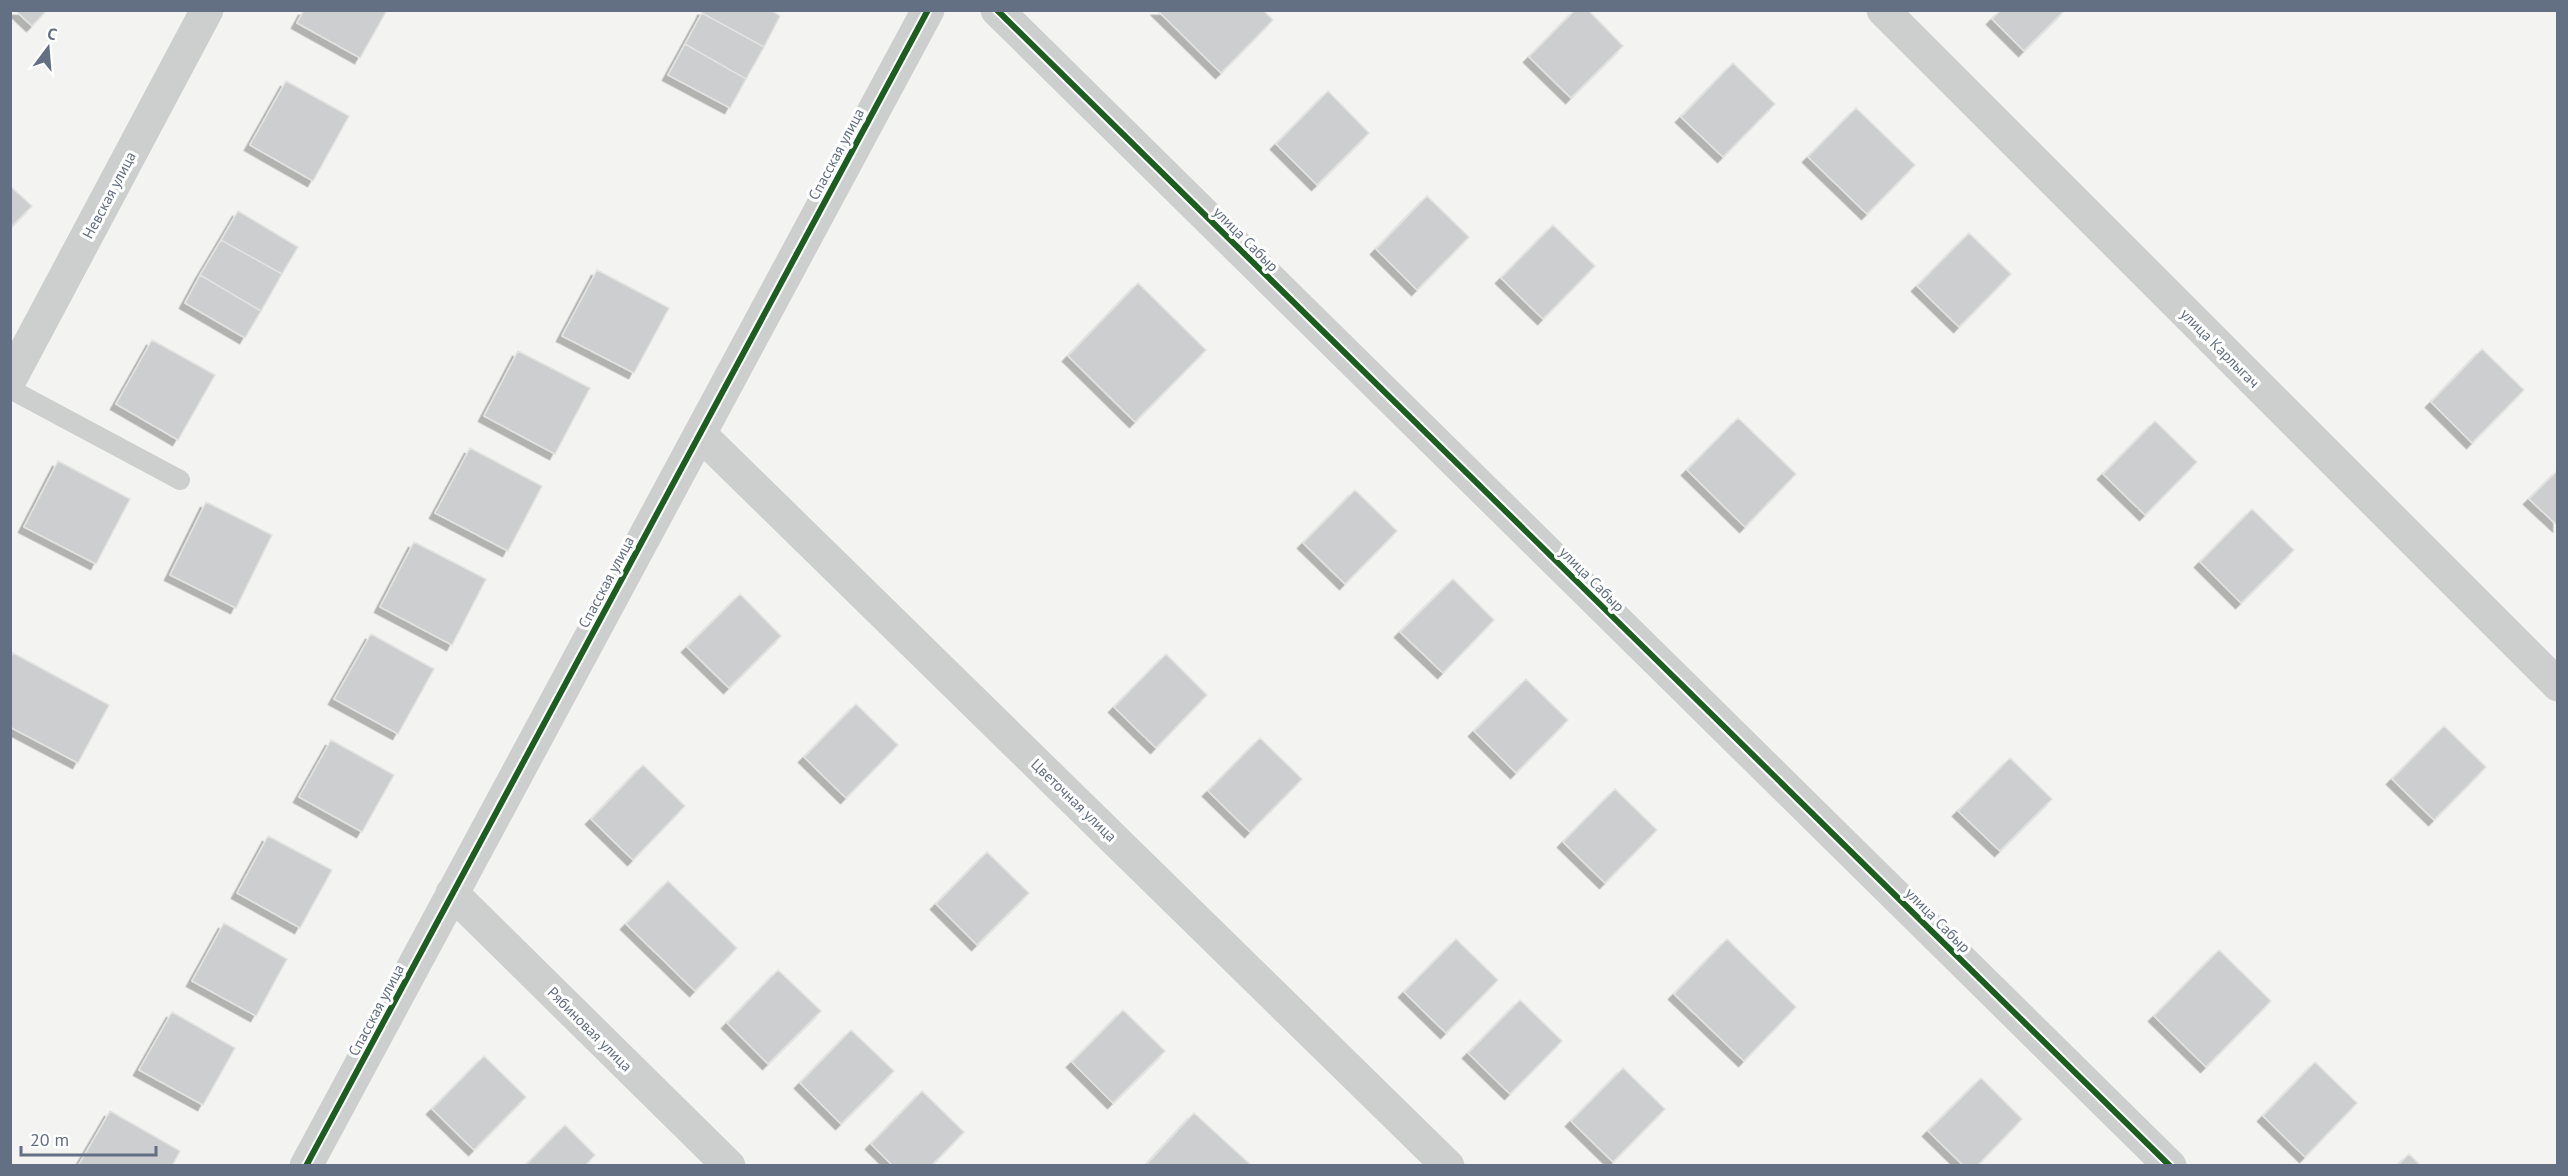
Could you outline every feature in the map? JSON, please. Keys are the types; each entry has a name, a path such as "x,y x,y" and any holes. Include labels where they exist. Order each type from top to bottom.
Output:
{"street":[{"name":"Невская улица","path":"10,380 207,10"},
{"name":"Спасская улица","path":"306,1166 928,10"},
{"name":"улица Сабыр","path":"997,10 2170,1166"},
{"name":"улица Карлыгач","path":"1883,10 2558,685"},
{"name":"Цветочная улица","path":"700,434 1449,1166"},
{"name":"Рябиновая улица","path":"452,893 729,1166"}],"lane":[{"path":"10,389 180,480"}],"building":[{"path":"15,10 47,10 32,26"},
{"path":"304,10 387,10 360,58 297,23"},
{"path":"703,10 771,10 780,16 764,47 702,13"},
{"path":"1157,10 1263,10 1273,20 1221,73"},
{"path":"1575,10 1588,10 1623,46 1571,98 1529,57"},
{"path":"2001,10 2065,10 2024,51 1992,19"},
{"path":"702,13 764,47 746,79 685,44"},
{"path":"685,44 746,79 730,108 668,75"},
{"path":"1733,63 1775,104 1723,157 1681,117"},
{"path":"286,81 349,116 313,181 250,145"},
{"path":"1328,91 1369,133 1317,185 1276,144"},
{"path":"1856,108 1915,165 1867,214 1808,157"},
{"path":"10,186 32,206 10,228"},
{"path":"1427,196 1469,237 1417,290 1376,249"},
{"path":"238,211 298,247 282,274 221,240"},
{"path":"1553,225 1595,266 1543,319 1501,278"},
{"path":"1969,233 2011,274 1959,327 1917,286"},
{"path":"221,240 282,274 261,311 200,275"},
{"path":"597,270 669,308 634,373 562,336"},
{"path":"200,275 261,311 245,338 185,303"},
{"path":"1138,283 1206,350 1135,422 1068,356"},
{"path":"152,340 215,375 178,440 116,404"},
{"path":"2482,349 2524,390 2472,443 2431,402"},
{"path":"518,351 590,388 555,454 484,416"},
{"path":"1738,418 1796,474 1745,527 1687,470"},
{"path":"2155,421 2197,462 2145,515 2103,474"},
{"path":"470,448 542,486 508,551 435,513"},
{"path":"58,461 130,499 96,564 24,527"},
{"path":"2558,470 2558,526 2529,499"},
{"path":"1355,490 1397,531 1345,584 1303,543"},
{"path":"206,502 272,535 236,608 170,575"},
{"path":"2252,509 2294,550 2241,603 2200,562"},
{"path":"414,542 486,579 452,645 380,607"},
{"path":"1453,579 1494,620 1443,673 1400,632"},
{"path":"740,594 781,636 729,688 687,647"},
{"path":"371,634 434,669 398,734 334,699"},
{"path":"13,653 109,705 78,763 10,727 10,658"},
{"path":"1166,654 1207,695 1156,748 1114,707"},
{"path":"1526,679 1568,720 1516,773 1474,731"},
{"path":"856,704 898,745 846,798 804,757"},
{"path":"2444,726 2486,767 2434,820 2392,779"},
{"path":"1260,738 1302,779 1250,832 1208,791"},
{"path":"331,740 394,775 362,832 299,797"},
{"path":"2010,758 2052,799 2000,851 1958,811"},
{"path":"643,765 685,806 633,860 591,819"},
{"path":"1615,789 1657,830 1605,883 1563,842"},
{"path":"268,836 332,870 300,928 237,893"},
{"path":"987,852 1029,893 977,945 936,904"},
{"path":"668,881 737,948 695,991 626,924"},
{"path":"224,923 287,959 256,1016 192,981"},
{"path":"1456,939 1498,980 1446,1033 1404,992"},
{"path":"1727,939 1796,1007 1744,1061 1674,994"},
{"path":"2219,950 2271,1001 2206,1067 2154,1016"},
{"path":"778,970 821,1011 768,1064 727,1023"},
{"path":"1520,1000 1562,1041 1510,1094 1468,1053"},
{"path":"1123,1010 1165,1051 1113,1103 1072,1062"},
{"path":"172,1012 235,1048 203,1105 139,1070"},
{"path":"851,1030 894,1071 841,1124 800,1083"},
{"path":"484,1056 526,1097 474,1150 432,1109"},
{"path":"2315,1062 2357,1103 2305,1157 2263,1116"},
{"path":"1623,1068 1665,1109 1613,1162 1571,1121"},
{"path":"1981,1078 2022,1119 1977,1166 1964,1166 1928,1131"},
{"path":"922,1091 964,1132 931,1166 893,1166 871,1144"},
{"path":"110,1111 180,1151 172,1166 78,1166"},
{"path":"1194,1113 1252,1166 1145,1166"},
{"path":"565,1125 595,1155 585,1166 525,1166"},
{"path":"2409,1154 2421,1166 2397,1166"}],"cycle path":[{"path":"306,1166 928,10"},
{"path":"997,10 2170,1166"}]}
